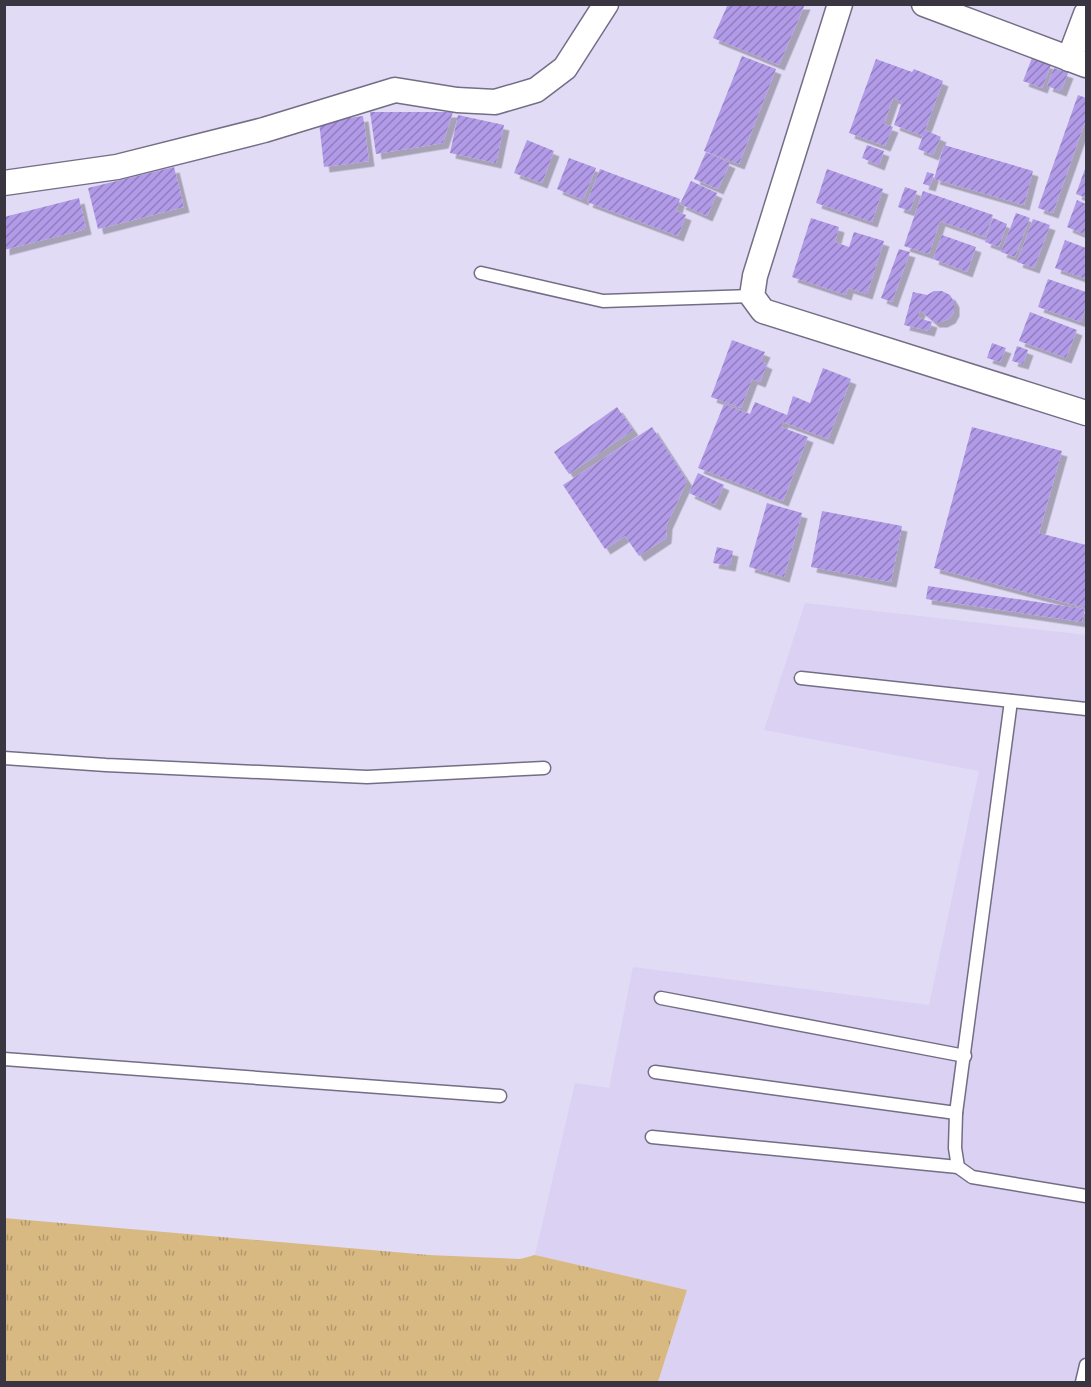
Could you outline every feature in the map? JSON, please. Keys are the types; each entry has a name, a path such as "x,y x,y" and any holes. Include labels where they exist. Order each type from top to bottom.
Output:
{"street":[{"path":"4,183 117,167 264,130 395,90 457,100 495,102 526,93 536,90 565,68 606,4"},
{"path":"840,4 755,276 752,296 763,311 1086,413"},
{"path":"924,4 1078,62 1086,14"}],"lane":[{"path":"481,273 603,301 752,296"},
{"path":"801,678 1086,709"},
{"path":"958,1167 955,1148 956,1113 1011,701"},
{"path":"4,758 367,777 544,768"},
{"path":"661,999 965,1056"},
{"path":"4,1059 500,1096"},
{"path":"655,1072 956,1113"},
{"path":"652,1137 958,1167 972,1177 1086,1196"},
{"path":"1082,1383 1086,1365"}],"shaded area":[{"path":"805,603 1086,635 1086,1382 658,1382 687,1290 535,1255 575,1083 609,1088 633,967 929,1005 979,771 764,730"}],"green space":[{"path":"4,1218 429,1255 520,1259 535,1255 687,1290 658,1382 5,1382"}],"building":[{"path":"728,4 805,4 779,65 713,38"},
{"path":"742,56 776,69 739,164 704,151"},
{"path":"1032,58 1051,65 1042,88 1023,81"},
{"path":"876,59 912,72 914,69 943,81 925,130 941,137 933,155 918,149 923,136 894,125 902,102 893,98 884,124 893,127 885,146 849,133"},
{"path":"1054,68 1068,73 1061,91 1047,86"},
{"path":"1078,95 1086,98 1086,119 1053,213 1038,208"},
{"path":"370,112 453,112 443,143 376,154"},
{"path":"458,115 504,125 496,163 450,153"},
{"path":"363,116 369,161 324,167 319,122"},
{"path":"527,140 554,151 542,183 514,173"},
{"path":"867,145 884,151 879,165 862,158"},
{"path":"944,145 1033,171 1024,205 934,179"},
{"path":"706,152 730,163 718,189 694,179"},
{"path":"569,158 596,168 583,200 557,189"},
{"path":"1086,166 1086,198 1076,194"},
{"path":"174,167 184,207 98,229 88,188"},
{"path":"600,169 680,199 676,211 686,215 678,236 587,202"},
{"path":"827,169 883,189 872,222 816,203"},
{"path":"927,172 934,174 930,186 923,184"},
{"path":"691,181 717,193 707,216 680,204"},
{"path":"905,187 917,191 910,211 898,207"},
{"path":"923,191 993,215 985,237 940,221 929,254 904,246"},
{"path":"79,198 86,229 4,250 4,217"},
{"path":"1077,200 1086,204 1086,235 1067,227"},
{"path":"1016,213 1030,218 1015,257 1001,252"},
{"path":"811,218 839,227 835,242 849,247 854,232 884,241 867,294 848,288 846,295 792,277"},
{"path":"993,218 1007,224 999,247 985,242"},
{"path":"1033,219 1050,225 1034,268 1017,262"},
{"path":"942,235 976,247 967,272 933,259"},
{"path":"1065,240 1086,248 1086,279 1055,268"},
{"path":"899,249 910,252 892,302 881,298"},
{"path":"1048,279 1086,292 1086,306 1081,322 1038,307"},
{"path":"934,291 942,291 950,295 954,302 954,311 950,318 942,322 934,322 920,310 918,318 932,322 929,331 904,325 913,292 927,295"},
{"path":"1030,312 1077,330 1066,358 1019,341"},
{"path":"732,340 765,352 761,361 767,364 760,382 752,379 741,408 711,397"},
{"path":"992,343 1006,348 1000,362 987,358"},
{"path":"1017,346 1028,350 1023,364 1012,361"},
{"path":"823,368 851,379 828,439 783,422 781,427 808,437 783,501 698,468 724,404 750,414 755,402 787,415 793,396 810,403"},
{"path":"617,407 633,430 569,474 554,452"},
{"path":"652,427 687,481 667,524 666,538 639,556 625,536 605,549 563,485"},
{"path":"972,427 1062,451 1039,533 1086,545 1086,608 934,568"},
{"path":"698,473 724,485 715,505 689,493"},
{"path":"767,503 802,513 784,577 749,567"},
{"path":"822,511 902,526 891,582 811,567"},
{"path":"717,547 733,551 730,566 713,563"},
{"path":"928,586 1085,609 1082,622 926,599"}]}
